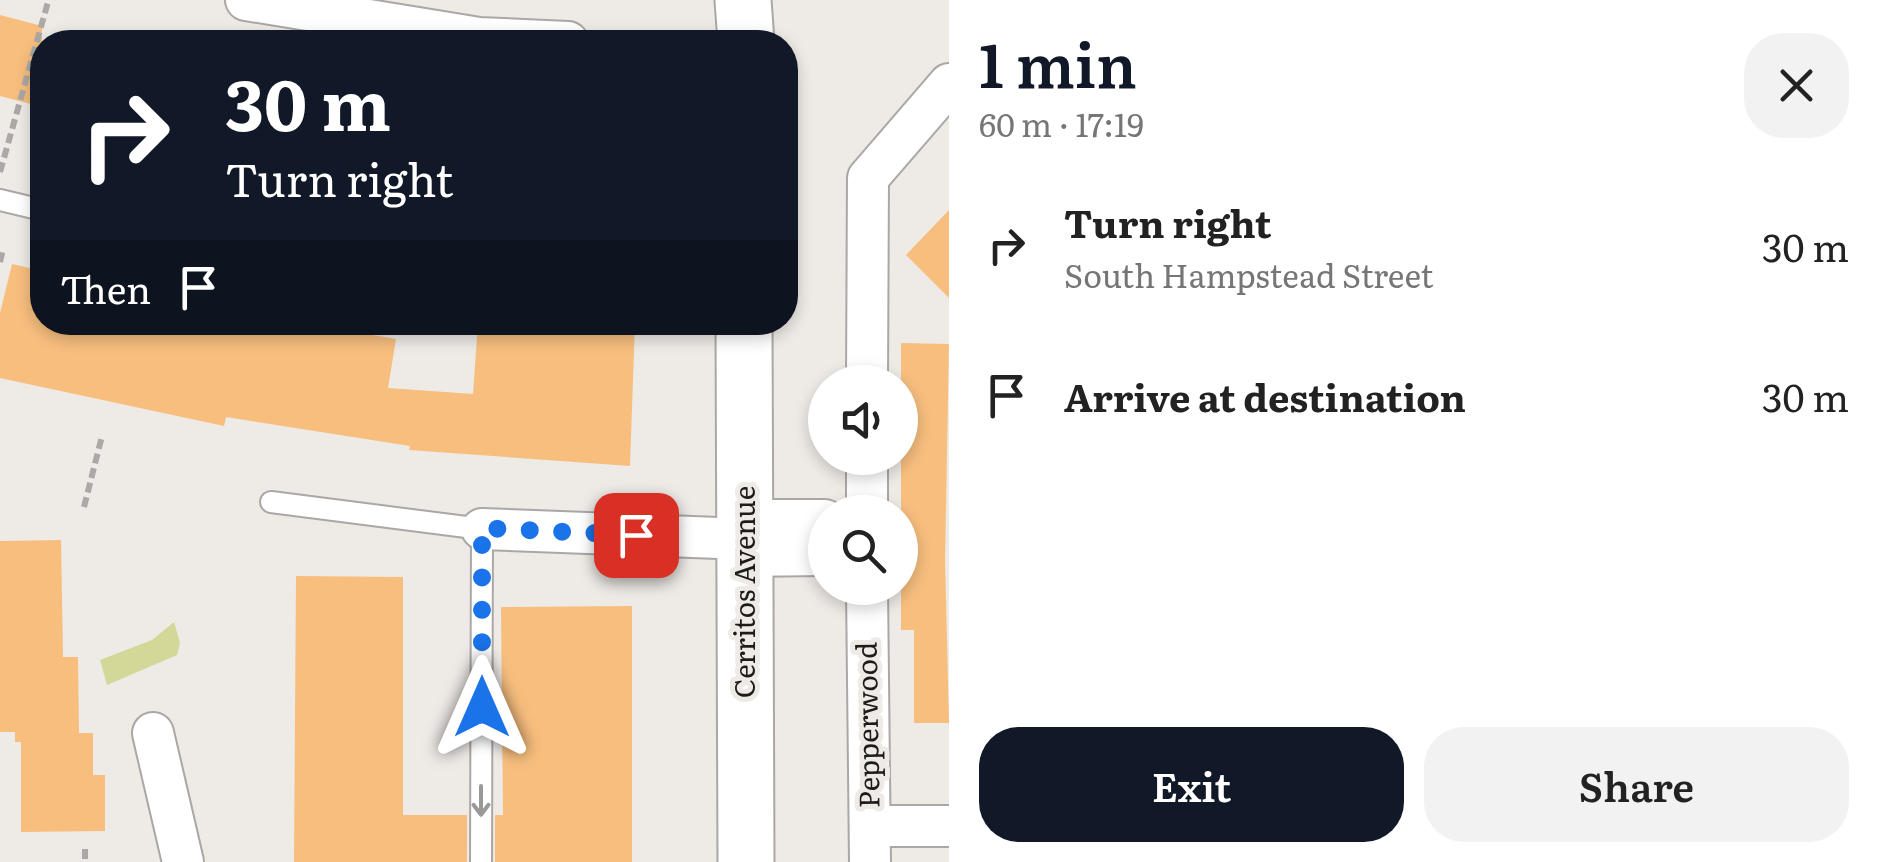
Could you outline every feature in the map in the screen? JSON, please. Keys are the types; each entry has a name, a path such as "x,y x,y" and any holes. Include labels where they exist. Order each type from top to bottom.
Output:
{"street":[{"path":"246,0 430,30"},
{"path":"744,0 745,30"},
{"path":"867,365 868,178 947,92"},
{"name":"Cerritos Avenue","path":"744,335 746,862"},
{"path":"744,538 808,524"},
{"path":"482,528 744,538 808,551"},
{"name":"Pepperwood","path":"867,605 870,844"},
{"path":"153,733 184,862"},
{"path":"870,844 949,826"}],"lane":[{"path":"0,200 30,207"},
{"path":"271,502 482,528 481,862"}],"path":[{"path":"40,30 48,2"},
{"path":"0,172 30,66"},
{"path":"0,262 3,249"},
{"path":"84,507 102,436"},
{"path":"85,848 85,862"}],"green space":[{"path":"174,622 180,643 177,655 107,685 100,660 152,640"}],"building":[{"path":"0,15 42,26 42,30 30,30 30,104 0,96"},
{"path":"949,210 949,298 906,255"},
{"path":"12,264 30,268 30,335 372,335 396,339 388,388 473,394 477,335 635,335 630,466 409,450 410,446 226,417 224,426 0,378 0,313"},
{"path":"901,343 949,344 945,560 949,723 914,723 914,630 901,630 901,605 918,605 918,495 901,495 901,475 918,475 918,365 901,365"},
{"path":"61,540 63,657 78,657 79,733 93,733 93,775 105,775 105,831 21,832 21,742 15,742 15,732 0,732 0,541"},
{"path":"296,576 403,577 403,815 467,815 467,862 294,862"},
{"path":"632,606 632,862 495,862 495,815 503,815 501,607"}],"route":[{"path":"482,707 482,528 636,535"}]}
